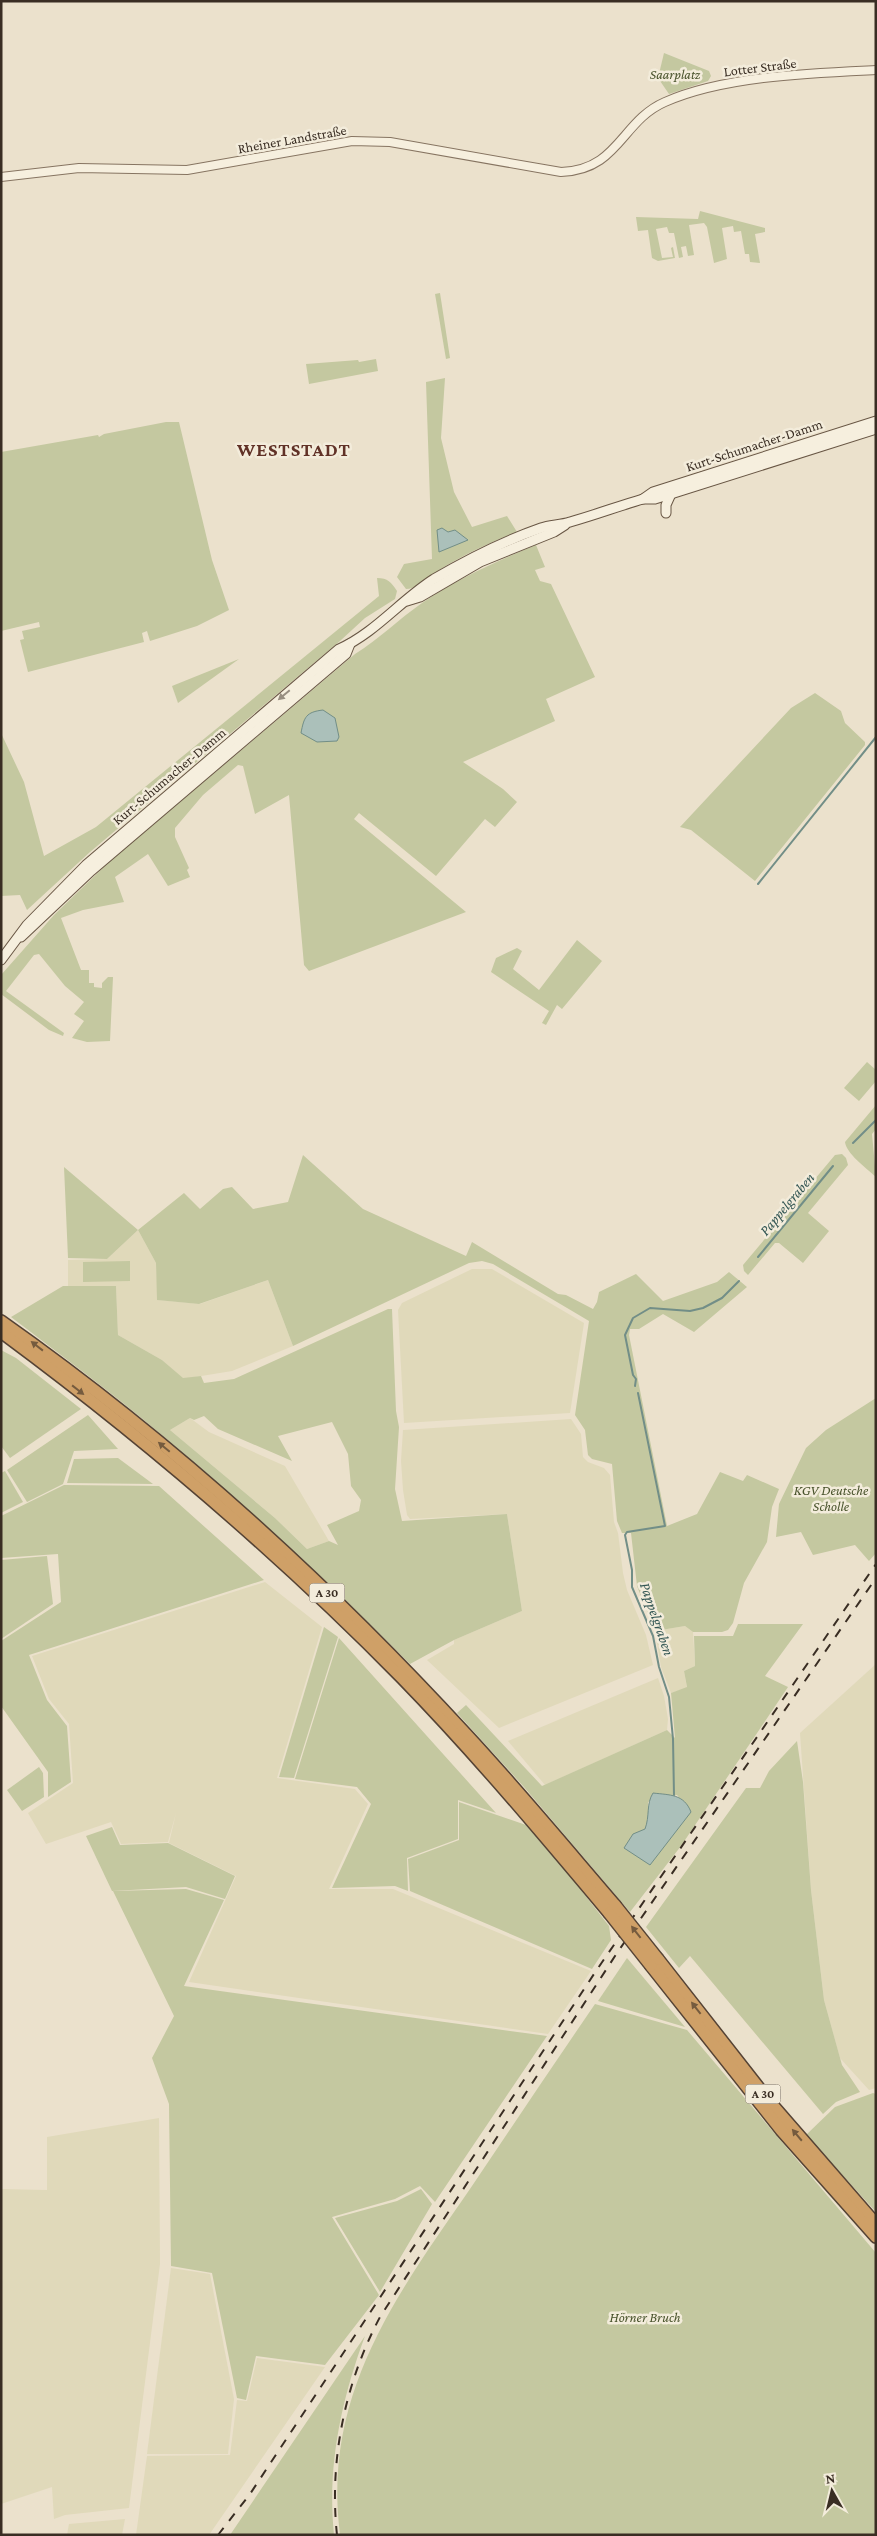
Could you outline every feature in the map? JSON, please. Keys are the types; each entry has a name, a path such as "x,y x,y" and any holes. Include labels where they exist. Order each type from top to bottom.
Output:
{"highway":[{"name":"A 30","path":"1,1320 140,1426 286,1554 375,1640 466,1734 612,1909 781,2130 876,2237"},
{"name":"A 30","path":"1,1332 179,1471 268,1549 402,1679 510,1795 612,1909"},
{"path":"1,1342 46,1366"},
{"name":"A 30","path":"654,1963 770,2102 876,2224"}],"main road":[{"name":"Kurt-Schumacher-Damm","path":"1,960 32,919 86,865 332,656 407,601 415,591 490,549 540,528 568,523 643,499 653,492 876,421"},
{"name":"Kurt-Schumacher-Damm","path":"643,499 654,500 876,429"},
{"path":"666,513 666,505 671,494"}],"street":[{"name":"Lotter Straße","path":"585,169 604,158 650,111 663,102 690,92 726,83 876,70"},
{"name":"Rheiner Landstraße","path":"1,177 79,168 187,170 312,146 352,141 390,142 561,172 585,169"}],"shaded area":[{"path":"138,1230 156,1263 158,1300 200,1304 268,1280 293,1346 232,1371 183,1379 162,1360 118,1335 116,1286 68,1286 68,1260 107,1259"},
{"path":"472,1269 492,1269 584,1323 570,1413 404,1423 398,1310 402,1303"},
{"path":"190,1418 209,1432 285,1466 329,1541 307,1549 275,1518 170,1430"},
{"path":"571,1419 581,1434 583,1457 588,1462 604,1468 610,1475 614,1522 618,1533 623,1573 627,1590 646,1635 653,1665 499,1728 427,1660 454,1644 454,1640 522,1611 507,1514 410,1519 407,1515 403,1490 401,1461 403,1430"},
{"path":"265,1582 322,1627 277,1778 355,1789 368,1804 329,1889 393,1889 591,1971 548,2034 189,1982 236,1876 169,1843 176,1813 168,1842 121,1844 111,1822 46,1844 28,1813 73,1783 69,1724 49,1699 32,1656"},
{"path":"685,1626 693,1632 695,1666 684,1671 687,1688 671,1693 661,1667 655,1631"},
{"path":"876,1664 876,2088 869,2090 840,2058 824,2000 811,1890 800,1733"},
{"path":"658,1678 664,1696 668,1719 667,1730 545,1785 508,1741"},
{"path":"159,2118 160,2264 129,2508 65,2515 54,2519 52,2487 1,2504 1,2189 47,2190 47,2137"},
{"path":"171,2268 210,2274 234,2399 228,2454 147,2454"},
{"path":"257,2358 325,2367 209,2535 136,2535 147,2456 230,2455 237,2400 247,2401"},
{"path":"125,2519 122,2535 67,2535 69,2524"}],"green space":[{"name":"Saarplatz","path":"664,53 709,71 711,76 708,81 669,94 658,78"},
{"path":"700,211 765,228 765,232 755,234 760,263 750,262 749,254 745,254 741,231 734,232 733,226 722,228 727,259 714,263 707,227 704,223 689,225 694,255 688,256 686,246 681,247 683,257 679,258 674,233 669,233 667,227 656,229 662,258 673,257 671,248 673,247 675,258 658,261 652,258 648,230 638,231 636,217 698,219"},
{"path":"440,293 450,358 446,359 435,294"},
{"path":"376,359 378,371 309,384 306,364 358,360 359,362"},
{"path":"445,378 441,438 454,492 472,527 507,516 517,532 472,552 439,570 415,587 406,589 397,577 404,564 432,559 426,382"},
{"path":"166,422 179,422 212,560 229,610 197,626 150,641 147,631 142,633 144,642 28,672 20,640 24,639 22,631 40,627 39,622 1,631 1,452 98,435 99,437 104,434"},
{"path":"536,545 545,567 535,570 540,581 551,584 595,677 546,699 555,721 463,762 503,789 517,802 495,827 485,819 436,876 359,813 354,819 466,912 309,971 304,965 289,795 255,814 243,766 238,765 203,795 175,828 175,837 189,868 187,870 190,877 168,886 148,854 115,877 124,902 83,910 61,918 81,970 89,970 89,983 94,983 94,987 102,988 102,983 108,977 113,977 110,1041 87,1042 72,1038 84,1021 74,1014 84,1002 65,986 39,954 34,955 6,991 64,1033 63,1036 49,1030 1,994 1,975 54,915 108,863 355,654 436,594 478,571"},
{"path":"377,578 387,580 393,585 397,591 395,599 365,618 90,852 27,910 20,895 1,896 1,733 24,782 44,856 96,827 379,596"},
{"path":"239,659 178,703 172,686"},
{"path":"815,693 841,711 845,723 865,742 865,745 755,881 691,830 680,827 791,708"},
{"path":"577,940 602,961 562,1009 557,1005 546,1025 542,1023 549,1011 491,972 496,958 517,948 522,951 513,969 539,990"},
{"path":"867,1062 876,1070 876,1081 859,1101 844,1088"},
{"path":"876,1105 876,1129 872,1134 876,1177 853,1156 845,1142"},
{"path":"842,1154 846,1158 848,1165 808,1213 829,1231 803,1263 779,1243 775,1243 748,1275 744,1271 743,1265 835,1155"},
{"path":"303,1155 363,1209 466,1256 472,1242 558,1294 566,1295 593,1309 599,1292 636,1274 663,1301 717,1282 729,1272 747,1287 694,1332 663,1314 639,1329 630,1329 629,1335 667,1526 697,1514 720,1472 743,1481 747,1475 779,1489 772,1507 767,1542 744,1583 733,1623 728,1630 722,1632 693,1632 685,1626 655,1631 637,1586 631,1533 622,1533 617,1521 612,1464 592,1459 588,1455 585,1430 575,1415 589,1321 493,1264 482,1261 469,1263 293,1346 268,1280 199,1304 157,1300 156,1263 138,1230 184,1193 200,1209 223,1189 232,1187 253,1209 288,1202"},
{"path":"64,1167 138,1230 107,1259 68,1258"},
{"path":"130,1261 130,1281 83,1282 83,1262"},
{"path":"63,1286 116,1286 118,1335 162,1360 183,1378 201,1376 204,1383 234,1379 388,1309 392,1309 396,1411 399,1427 395,1489 402,1521 507,1514 522,1611 454,1640 410,1664 289,1547 195,1463 126,1405 11,1317","holes":["204,1416 218,1429 292,1461 278,1436 332,1422 348,1454 351,1486 361,1500 359,1511 327,1525 338,1545 329,1541 307,1549 275,1518 170,1430 190,1418 194,1420"]},
{"path":"1,1350 16,1358 81,1409 10,1458 1,1446"},
{"name":"KGV Deutsche Scholle","path":"876,1398 876,1553 869,1561 855,1545 813,1555 801,1532 776,1537 779,1504 806,1448 826,1430"},
{"path":"88,1415 118,1449 74,1451 63,1484 27,1502 7,1470"},
{"path":"118,1458 153,1484 67,1483 74,1459"},
{"path":"5,1471 23,1502 1,1513 1,1473"},
{"path":"64,1485 159,1486 264,1580 29,1655 47,1700 67,1726 71,1782 48,1797 48,1772 1,1706 1,1641 61,1602 58,1554 1,1558 1,1516"},
{"path":"47,1556 53,1604 1,1639 1,1560"},
{"path":"738,1624 803,1624 765,1676 788,1687 681,1846 630,1912 524,1787 457,1713 466,1705 542,1786 667,1730 675,1738 671,1693 687,1687 684,1671 695,1666 694,1636 733,1636","holes":["677,1795 690,1812 650,1864 633,1835 645,1830 650,1817 648,1802"]},
{"path":"324,1627 338,1637 294,1778 279,1777"},
{"path":"339,1638 496,1813 458,1800 458,1839 407,1858 408,1891 395,1886 332,1888 371,1804 357,1787 295,1779"},
{"path":"797,1741 803,1782 811,1890 824,2000 842,2065 860,2092 836,2102 823,2114 690,1956 679,1968 646,1927 746,1788 760,1788 769,1771"},
{"path":"39,1767 43,1773 44,1797 22,1811 7,1790"},
{"path":"459,1802 526,1825 574,1881 609,1926 611,1940 592,1969 410,1891 408,1859 459,1840"},
{"path":"112,1827 120,1845 168,1843 235,1876 225,1899 186,1887 112,1891 86,1836"},
{"path":"186,1889 224,1900 184,1986 547,2036 435,2202 420,2186 395,2199 332,2217 379,2295 325,2365 256,2356 246,2400 237,2398 212,2273 171,2266 169,2104 152,2058 174,2016 113,1891"},
{"path":"627,1958 685,2027 598,2001"},
{"name":"Hörner Bruch","path":"595,2004 687,2030 876,2253 876,2535 340,2535 337,2484 342,2436 354,2391 371,2348 417,2267"},
{"path":"873,2093 876,2094 876,2212 806,2135 835,2107"},
{"path":"421,2189 432,2204 380,2292 335,2218 397,2201"},
{"path":"365,2336 349,2385 334,2459 332,2509 334,2535 230,2535"}],"water":[{"path":"442,528 448,532 455,530 468,540 439,552 437,530"},
{"path":"323,710 335,718 339,737 337,741 317,742 301,733 307,716 313,712"},
{"path":"653,1793 676,1796 688,1806 691,1812 650,1865 624,1848 633,1834 645,1829 649,1801"}],"waterway":[{"path":"758,884 876,737"},
{"name":"Pappelgraben","path":"853,1143 876,1120"},
{"name":"Pappelgraben","path":"758,1257 833,1166"},
{"name":"Pappelgraben","path":"635,1386 636,1379 633,1375 625,1335 633,1318 650,1308 690,1311 703,1308 722,1298 739,1281"},
{"name":"Pappelgraben","path":"638,1393 665,1526 627,1532 625,1535 632,1570 632,1587 653,1636 659,1667 669,1697 673,1739 674,1795"}],"railway":[{"path":"218,2535 250,2494 596,1971 876,1564"},
{"path":"337,2535 335,2479 342,2423 357,2368 380,2317 617,1953 876,1578"}],"district":[{"name":"WESTSTADT","path":"294,449"}]}
